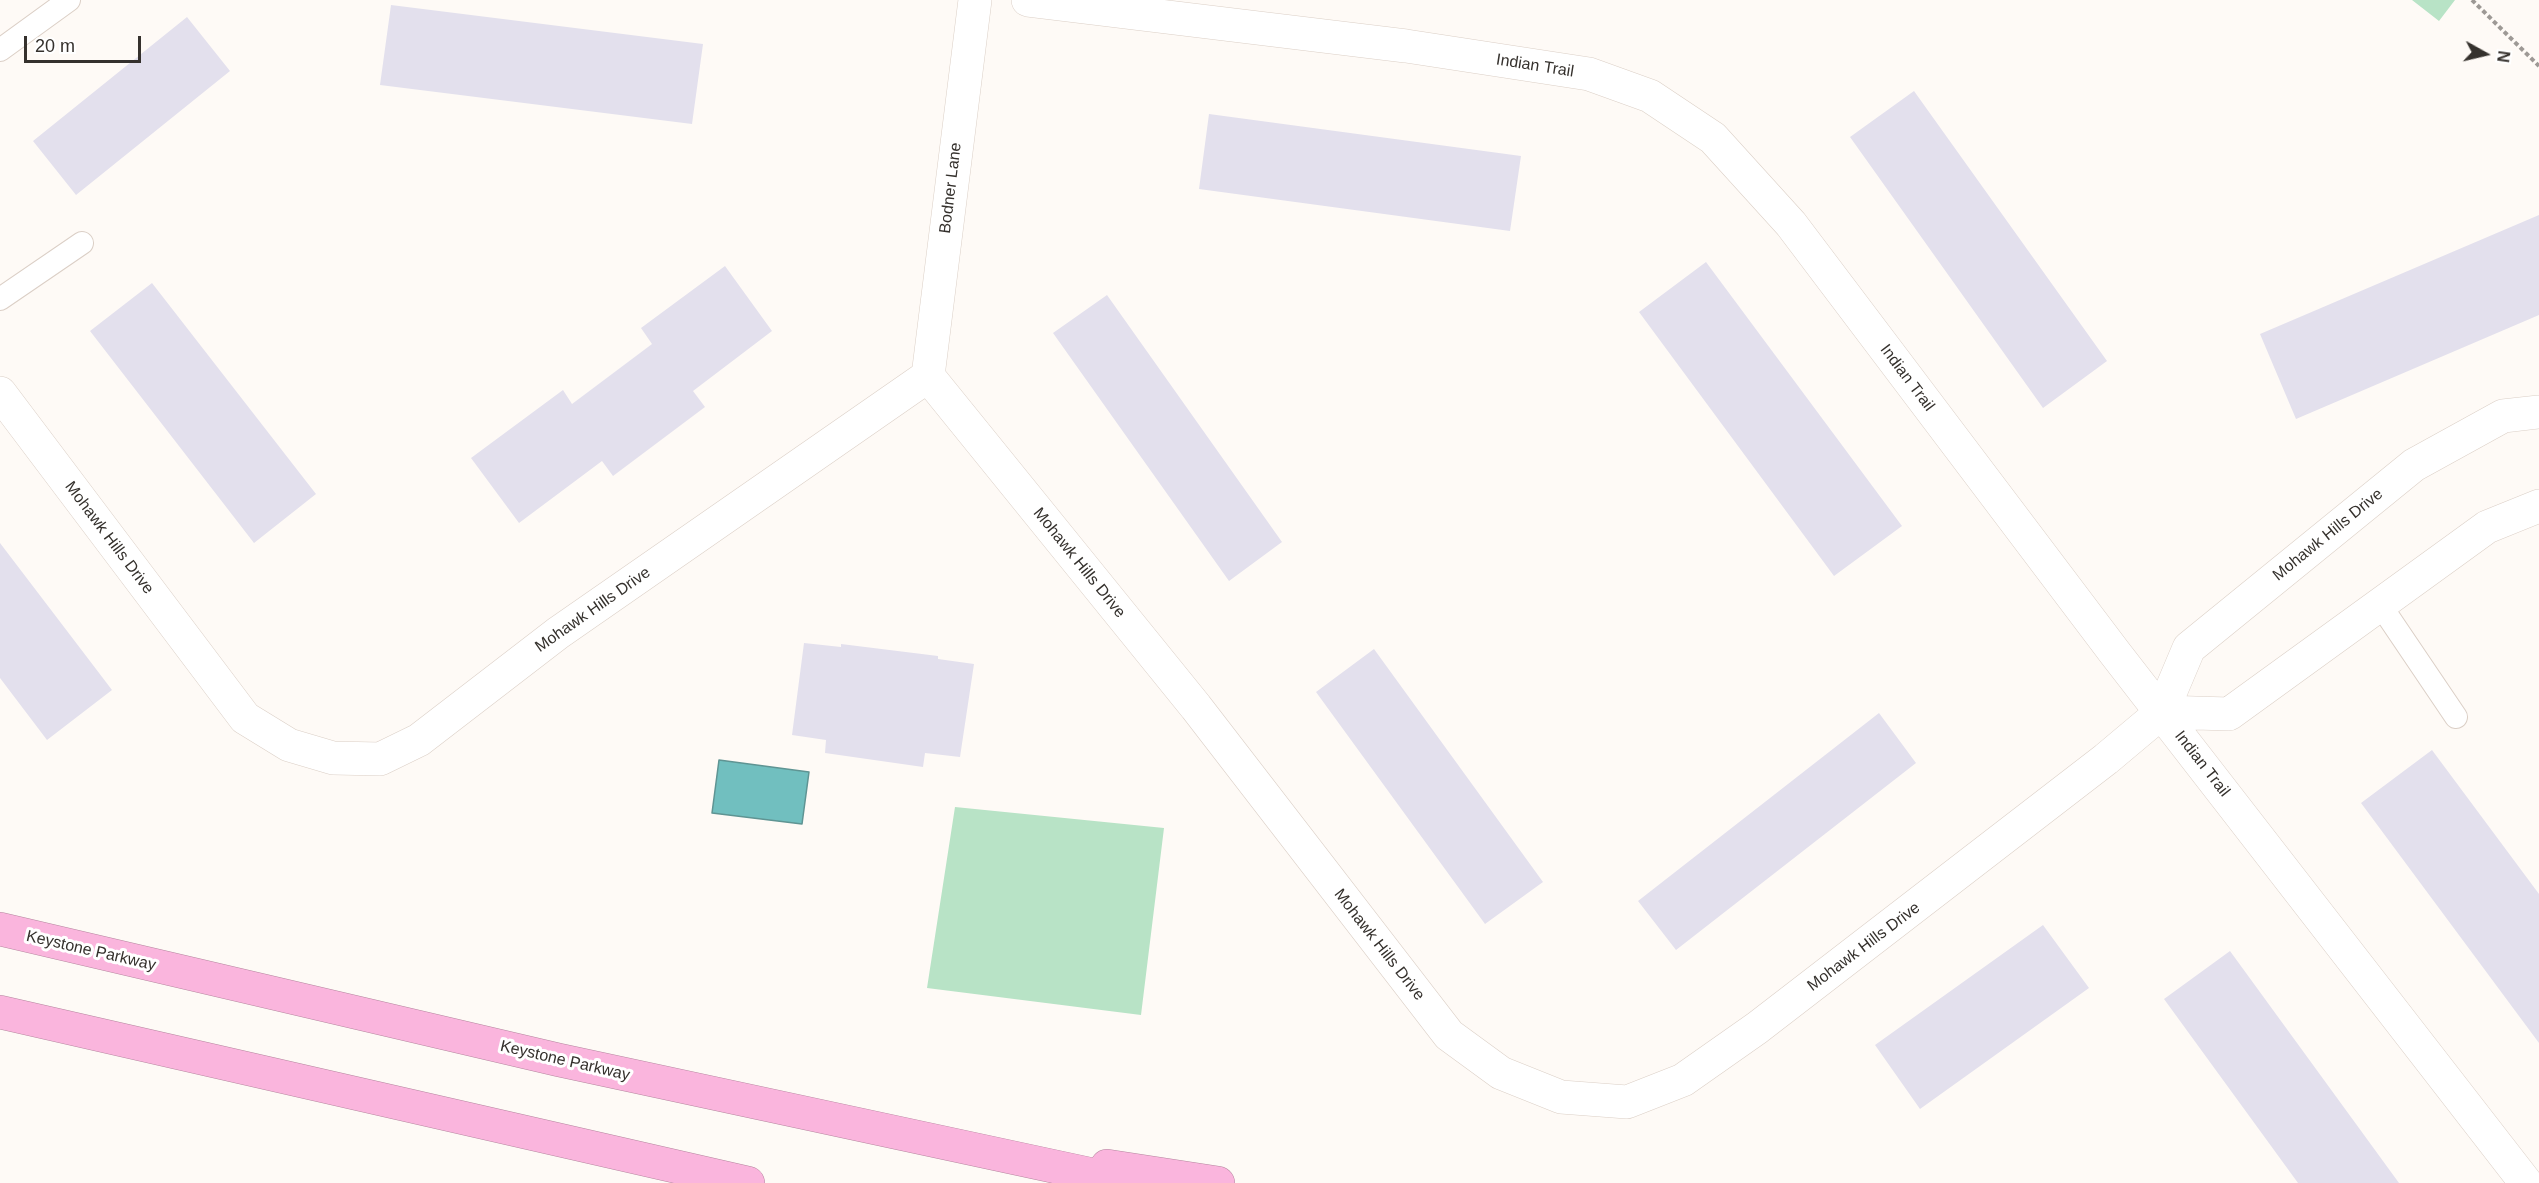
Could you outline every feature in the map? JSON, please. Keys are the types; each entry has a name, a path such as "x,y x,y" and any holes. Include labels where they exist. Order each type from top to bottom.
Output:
{"highway":[{"name":"Keystone Parkway","path":"0,929 559,1060 1131,1183"},
{"path":"0,1012 748,1183"},
{"path":"909,1136 1218,1183"}],"street":[{"name":"Bodner Lane","path":"928,376 975,0"},
{"name":"Indian Trail","path":"1028,0 1406,45 1589,74 1650,96 1713,138 1791,224 2162,712 2526,1183"},
{"name":"Mohawk Hills Drive","path":"0,393 245,717 289,745 333,758 380,759 418,740 558,633 928,376 1196,707 1449,1035 1501,1073 1561,1097 1627,1102 1683,1080 1757,1028 1900,919 2162,712 2189,648 2414,465 2503,417 2539,412"},
{"path":"2162,712 2229,714 2379,603 2487,527 2539,506"}],"lane":[{"path":"0,50 69,0"},
{"path":"0,299 82,243"},
{"path":"2379,603 2456,717"}],"path":[{"path":"2472,0 2539,66"}],"green space":[{"path":"2412,0 2455,0 2439,21"},
{"path":"955,807 1164,828 1141,1015 927,988"}],"water":[{"path":"719,760 809,772 802,824 712,813"}],"building":[{"path":"391,5 703,44 692,124 380,85"},
{"path":"187,17 230,71 76,195 33,141"},
{"path":"1914,91 2107,361 2043,408 1850,137"},
{"path":"1209,114 1521,156 1510,231 1199,189"},
{"path":"2539,215 2539,315 2296,419 2260,334"},
{"path":"1706,262 1902,526 1834,576 1639,312"},
{"path":"725,266 772,331 693,391 705,407 613,476 602,461 519,523 471,458 563,390 572,404 652,344 641,328"},
{"path":"152,283 316,494 254,543 90,331"},
{"path":"1107,295 1282,542 1229,581 1053,333"},
{"path":"0,543 112,690 47,740 0,678"},
{"path":"804,643 841,647 841,644 938,656 938,659 974,664 960,757 925,753 923,767 825,753 826,740 792,735"},
{"path":"1374,649 1543,882 1485,924 1316,692"},
{"path":"1879,713 1916,763 1676,950 1638,901"},
{"path":"2432,750 2539,894 2539,1043 2361,803"},
{"path":"2043,925 2089,988 1920,1109 1875,1045"},
{"path":"2230,951 2399,1183 2298,1183 2164,999"}]}
